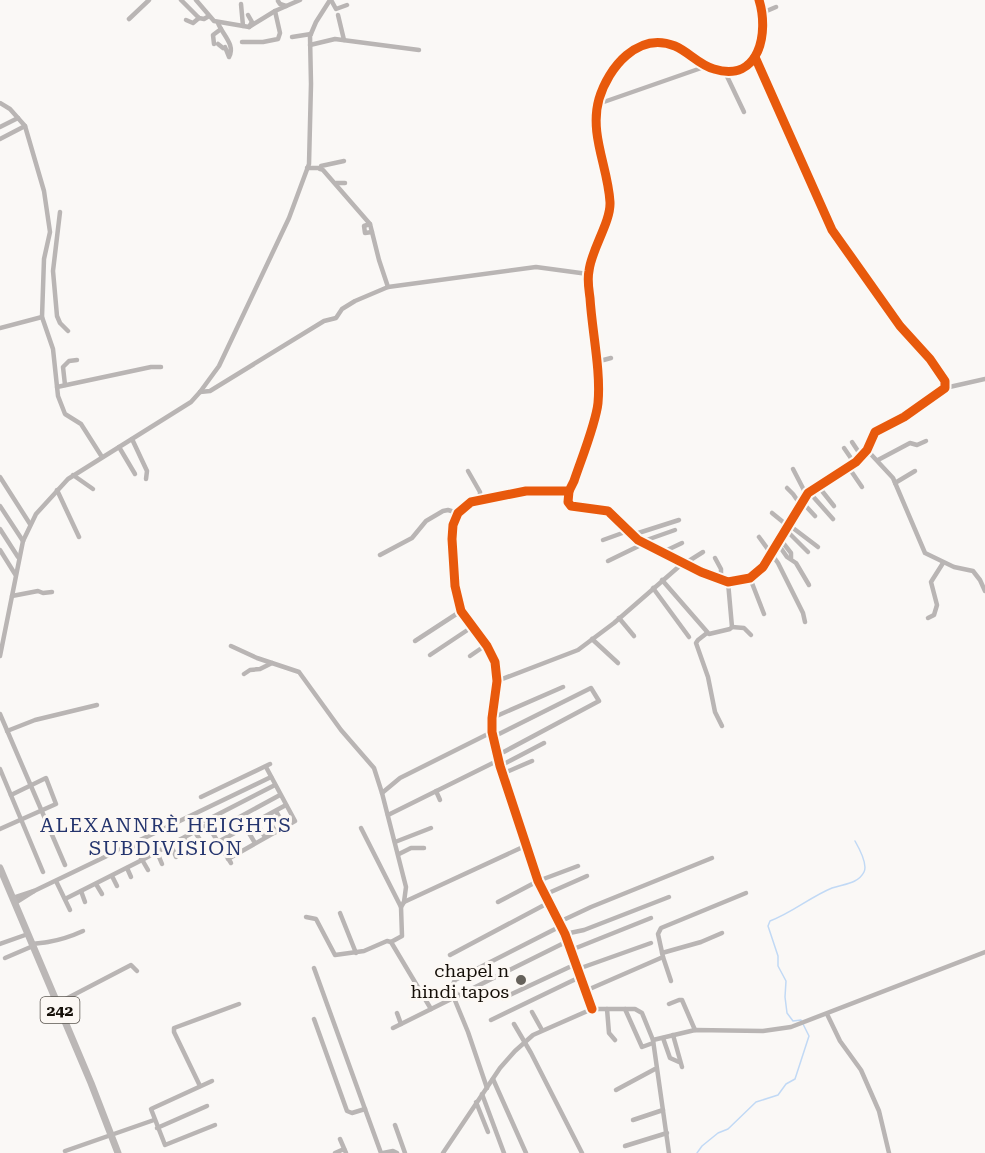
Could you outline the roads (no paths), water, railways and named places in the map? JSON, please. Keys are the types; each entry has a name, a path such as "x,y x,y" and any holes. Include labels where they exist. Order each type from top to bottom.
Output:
{"main road":[{"name":"242","path":"0,868 17,899 28,934 118,1153"}],"street":[{"path":"129,19 149,0"},
{"path":"181,0 199,18 204,20 209,16"},
{"path":"196,0 205,6 209,16 221,29 225,47 216,44 213,35 221,29"},
{"path":"206,25 216,22 249,27 275,10 300,0"},
{"path":"0,656 22,541 36,514 73,475 173,414 200,392 219,366 289,218 307,168 310,146 311,34 331,0 336,9 345,6 340,0"},
{"path":"759,0 762,13 762,41 755,57 739,68 724,70 707,66 672,45 657,43 638,48 625,56 610,74 598,104 597,140 610,204 588,274 598,407 569,491 568,502 571,506 605,510 627,531 643,542 721,580 728,582 750,578 763,567 771,556 808,494 855,464 867,450 875,432 904,417 945,388 985,379"},
{"path":"278,1 286,6"},
{"path":"241,4 243,26"},
{"path":"762,13 776,7"},
{"path":"242,42 278,39 280,33 275,10"},
{"path":"248,15 252,22 249,27"},
{"path":"340,16 344,40"},
{"path":"186,20 193,23 199,18"},
{"path":"292,37 311,34"},
{"path":"310,45 335,39 419,50"},
{"path":"755,57 832,230 900,326 930,359 945,381 945,388"},
{"path":"598,104 707,66"},
{"path":"724,70 744,112"},
{"path":"0,104 10,109 25,126 44,191 50,232 44,259 42,317 53,349 57,387 65,414 81,424 102,457"},
{"path":"0,127 18,118"},
{"path":"0,139 25,126"},
{"path":"320,169 321,166 344,160"},
{"path":"307,168 320,169 336,183 370,224 388,287"},
{"path":"336,183 345,183"},
{"path":"60,212 53,271 57,316 68,331"},
{"path":"200,392 210,392 324,321 336,318 342,309 355,301 388,287 536,267 588,274"},
{"path":"45,272 53,271"},
{"path":"0,328 42,317"},
{"path":"596,362 610,357"},
{"path":"65,385 63,367 69,361 75,361 71,370"},
{"path":"57,387 155,366 161,367"},
{"path":"132,439 147,471 146,478"},
{"path":"878,460 910,443 917,445 926,441"},
{"path":"852,442 862,457"},
{"path":"119,447 135,474"},
{"path":"844,448 855,464"},
{"path":"867,450 878,460 895,483 921,548 930,557 943,563 973,571 984,588"},
{"path":"849,468 862,487"},
{"path":"793,469 808,494 833,519"},
{"path":"468,471 480,492 480,500"},
{"path":"895,483 915,471"},
{"path":"73,475 93,489"},
{"path":"0,477 30,525"},
{"path":"818,486 834,506"},
{"path":"786,488 815,516"},
{"path":"57,490 79,537"},
{"path":"569,491 526,491 471,502 458,513 453,525 452,539 456,586 461,611 486,645 495,662 497,681 492,718 493,734 502,774 538,881 566,934 592,1009"},
{"path":"0,506 22,541"},
{"path":"380,555 412,538 426,520 443,511 458,513"},
{"path":"772,513 808,552"},
{"path":"632,535 679,520"},
{"path":"787,527 818,547"},
{"path":"0,529 18,557"},
{"path":"608,561 643,542 675,530"},
{"path":"603,540 627,531"},
{"path":"759,537 778,563 806,622"},
{"path":"779,542 791,554 791,558 809,585"},
{"path":"663,553 682,543"},
{"path":"0,550 15,574"},
{"path":"497,681 576,651 684,563 703,552"},
{"path":"715,558 721,569 721,580"},
{"path":"928,618 934,615 937,605 931,582 943,563"},
{"path":"750,578 764,614"},
{"path":"663,580 707,633"},
{"path":"728,582 732,627"},
{"path":"653,588 689,637"},
{"path":"12,596 38,591 52,592"},
{"path":"416,641 461,611"},
{"path":"619,618 634,636"},
{"path":"430,655 472,627"},
{"path":"722,726 715,712 708,677 696,643 707,633 732,627 744,628 751,635"},
{"path":"592,639 618,663"},
{"path":"470,656 486,645"},
{"path":"231,646 252,657 301,674 341,730 374,768 399,854 406,889 402,905 402,936 368,950 335,955 316,920 306,917"},
{"path":"244,674 272,663"},
{"path":"492,718 563,687"},
{"path":"382,793 400,778 591,688 599,701 499,760 388,815"},
{"path":"7,731 35,720 97,705"},
{"path":"0,714 65,865"},
{"path":"499,760 544,743"},
{"path":"502,774 532,761"},
{"path":"198,812 229,861 255,843 295,821 271,777 268,766 203,796 209,806"},
{"path":"0,769 43,872"},
{"path":"17,899 271,777"},
{"path":"0,829 56,804 47,779 11,795"},
{"path":"65,899 184,838 206,823 275,785"},
{"path":"436,791 440,800"},
{"path":"212,832 280,795"},
{"path":"218,843 286,805"},
{"path":"276,811 285,827"},
{"path":"266,817 276,831"},
{"path":"256,822 265,837"},
{"path":"246,828 255,843"},
{"path":"361,828 402,905"},
{"path":"395,842 430,828"},
{"path":"195,832 201,843"},
{"path":"184,838 190,848"},
{"path":"133,844 148,870"},
{"path":"171,845 176,857"},
{"path":"402,905 525,846"},
{"path":"399,854 411,848 424,848"},
{"path":"157,852 162,864"},
{"path":"487,1088 452,986 455,980 591,907 712,858"},
{"path":"498,902 538,881 578,866"},
{"path":"127,868 131,877"},
{"path":"112,876 117,886"},
{"path":"544,895 587,876"},
{"path":"57,881 70,910"},
{"path":"96,884 102,894"},
{"path":"81,891 85,902"},
{"path":"671,981 658,934 661,928 746,893"},
{"path":"566,934 584,930 669,897"},
{"path":"450,955 548,903"},
{"path":"340,913 356,953"},
{"path":"571,950 651,918"},
{"path":"4,958 33,945 69,937 83,931"},
{"path":"585,991 663,955 722,933"},
{"path":"0,944 28,934"},
{"path":"393,1028 568,941"},
{"path":"391,942 431,1009"},
{"path":"503,998 577,967 651,943"},
{"path":"625,1009 642,1047 695,1029 780,1029 799,1025 985,952"},
{"path":"58,1003 131,965 137,971"},
{"path":"314,968 382,1153 393,1151 397,1153"},
{"path":"491,1020 580,977"},
{"path":"669,1004 682,1000 695,1029"},
{"path":"200,1086 174,1028 239,1004"},
{"path":"443,1153 509,1056 542,1030 592,1009 635,1009 642,1013 653,1042 669,1153"},
{"path":"607,1009 609,1033 615,1040"},
{"path":"532,1012 542,1030"},
{"path":"397,1013 401,1024"},
{"path":"827,1014 840,1041 861,1070 879,1111 889,1153"},
{"path":"314,1019 347,1111 352,1113 365,1109"},
{"path":"514,1024 582,1153"},
{"path":"673,1035 682,1067"},
{"path":"663,1038 670,1058 679,1062"},
{"path":"616,1090 656,1069"},
{"path":"493,1079 526,1153"},
{"path":"212,1081 151,1107 163,1144 166,1145 214,1125"},
{"path":"482,1094 504,1153"},
{"path":"476,1102 488,1132"},
{"path":"158,1128 207,1106"},
{"path":"633,1120 663,1110"},
{"path":"65,1151 84,1142 112,1136 154,1120"},
{"path":"395,1125 405,1153"},
{"path":"625,1146 667,1133"},
{"path":"335,1153 345,1151 340,1139"}],"waterway":[{"path":"697,1153 718,1133 728,1129 756,1102 778,1095 786,1084 795,1079 809,1036 801,1020 793,1021 787,1013 786,981 778,966 778,956 768,926 770,921 816,896 858,879 864,872 865,865 855,841"}],"place":[{"name":"chapel n hindi tapos","path":"521,980"}],"district":[{"name":"ALEXANNRÈ HEIGHTS SUBDIVISION","path":"166,836"}]}
